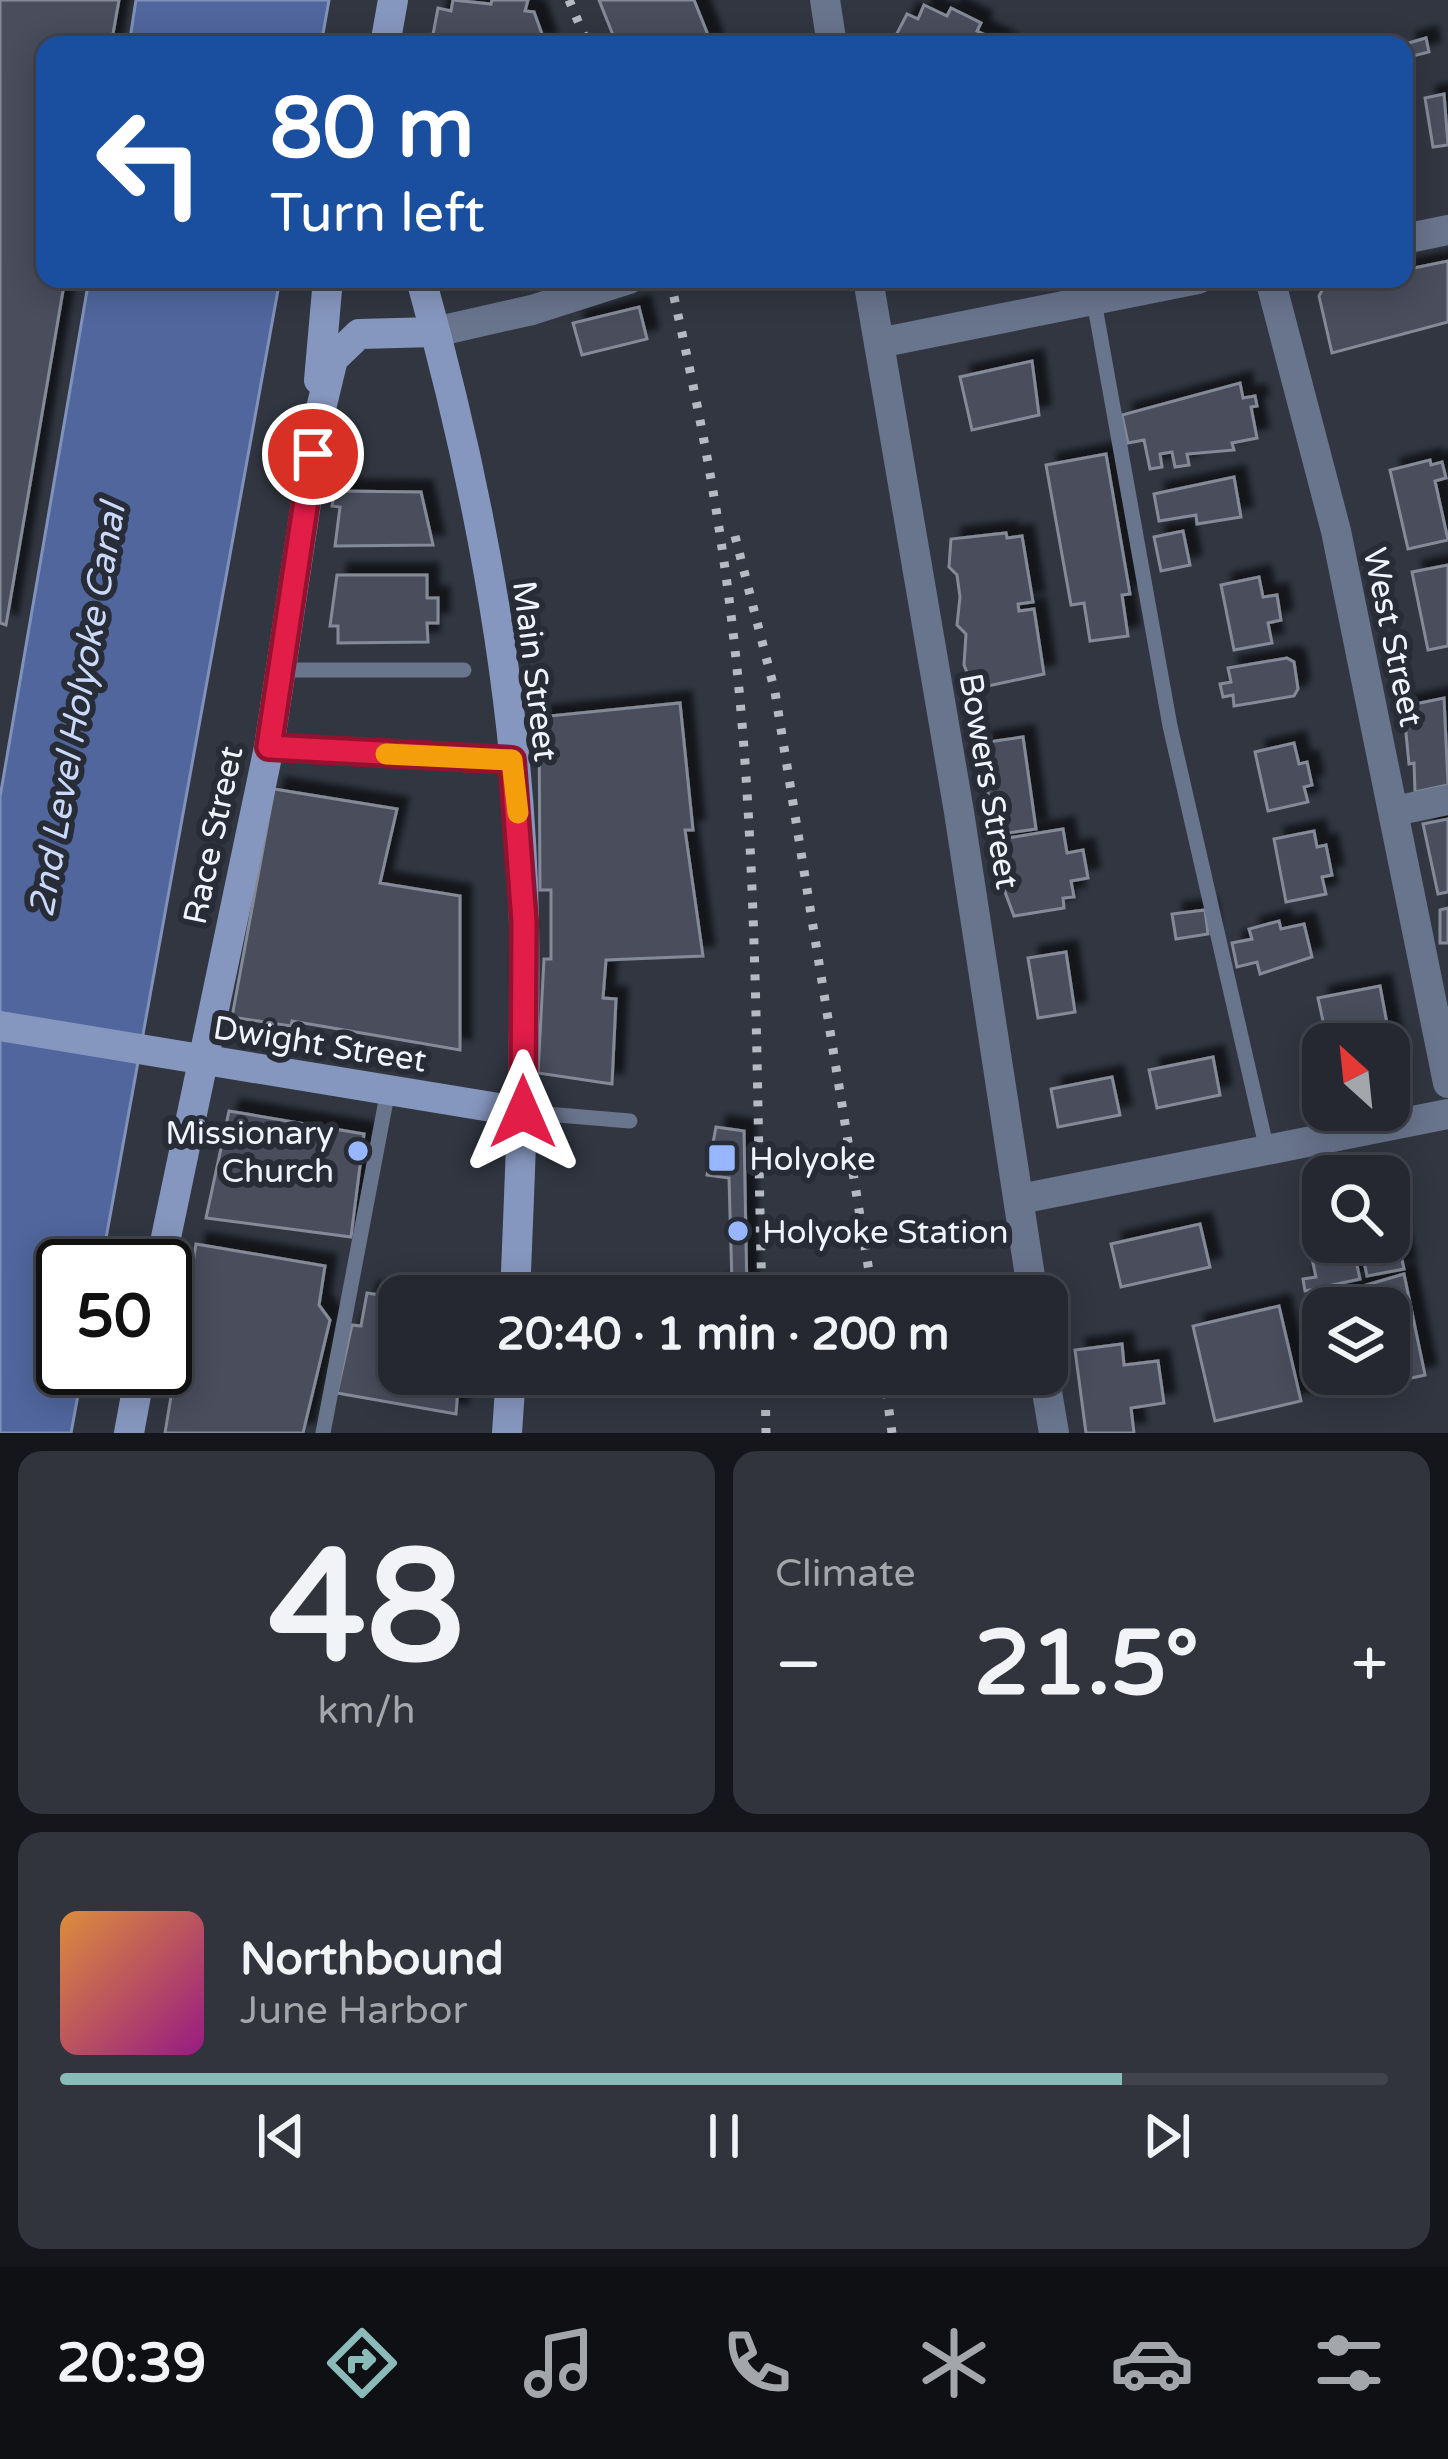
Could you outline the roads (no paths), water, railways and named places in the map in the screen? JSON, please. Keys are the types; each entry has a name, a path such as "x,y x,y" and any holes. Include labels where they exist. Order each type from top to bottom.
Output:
{"street":[{"path":"386,36 393,0"},
{"path":"825,0 831,36"},
{"path":"1413,237 1448,230"},
{"name":"Race Street","path":"319,417 320,339 327,288"},
{"name":"Main Street","path":"424,288 481,534 512,760 524,921 516,1275"},
{"path":"436,332 601,288"},
{"name":"Bowers Street","path":"870,288 1030,1275"},
{"path":"879,343 1155,288"},
{"name":"West Street","path":"1272,288 1336,531 1448,1083"},
{"name":"Race Street","path":"165,1239 199,1060 269,747 319,417 333,359 344,343 381,330 436,332"},
{"path":"1394,812 1448,800"},
{"name":"Dwight Street","path":"0,1026 523,1112"},
{"path":"1020,1199 1448,1114"},
{"path":"129,1433 136,1395"},
{"path":"507,1433 510,1395"},
{"path":"1048,1395 1054,1433"}],"lane":[{"path":"1094,301 1170,726 1267,1150"},
{"path":"280,670 464,670"},
{"path":"269,747 512,760"},
{"path":"323,1433 388,1090"},
{"name":"Dwight Street","path":"523,1112 630,1121"}],"water":[{"path":"136,0 329,0 323,36 130,36"},
{"name":"2nd Level Holyoke Canal","path":"87,288 278,288 106,1239 36,1239 36,1395 78,1395 71,1433 0,1433 0,797"}],"railway":[{"path":"569,0 584,36"},
{"path":"672,288 717,514 743,734 753,921 761,1275"},
{"path":"735,536 775,692 870,1275"},
{"path":"765,1395 766,1433"},
{"path":"887,1395 892,1433"}],"place":[{"name":"Missionary Church","path":"358,1151"},
{"name":"Holyoke","path":"722,1158"},
{"name":"Holyoke Station","path":"738,1231"}]}
